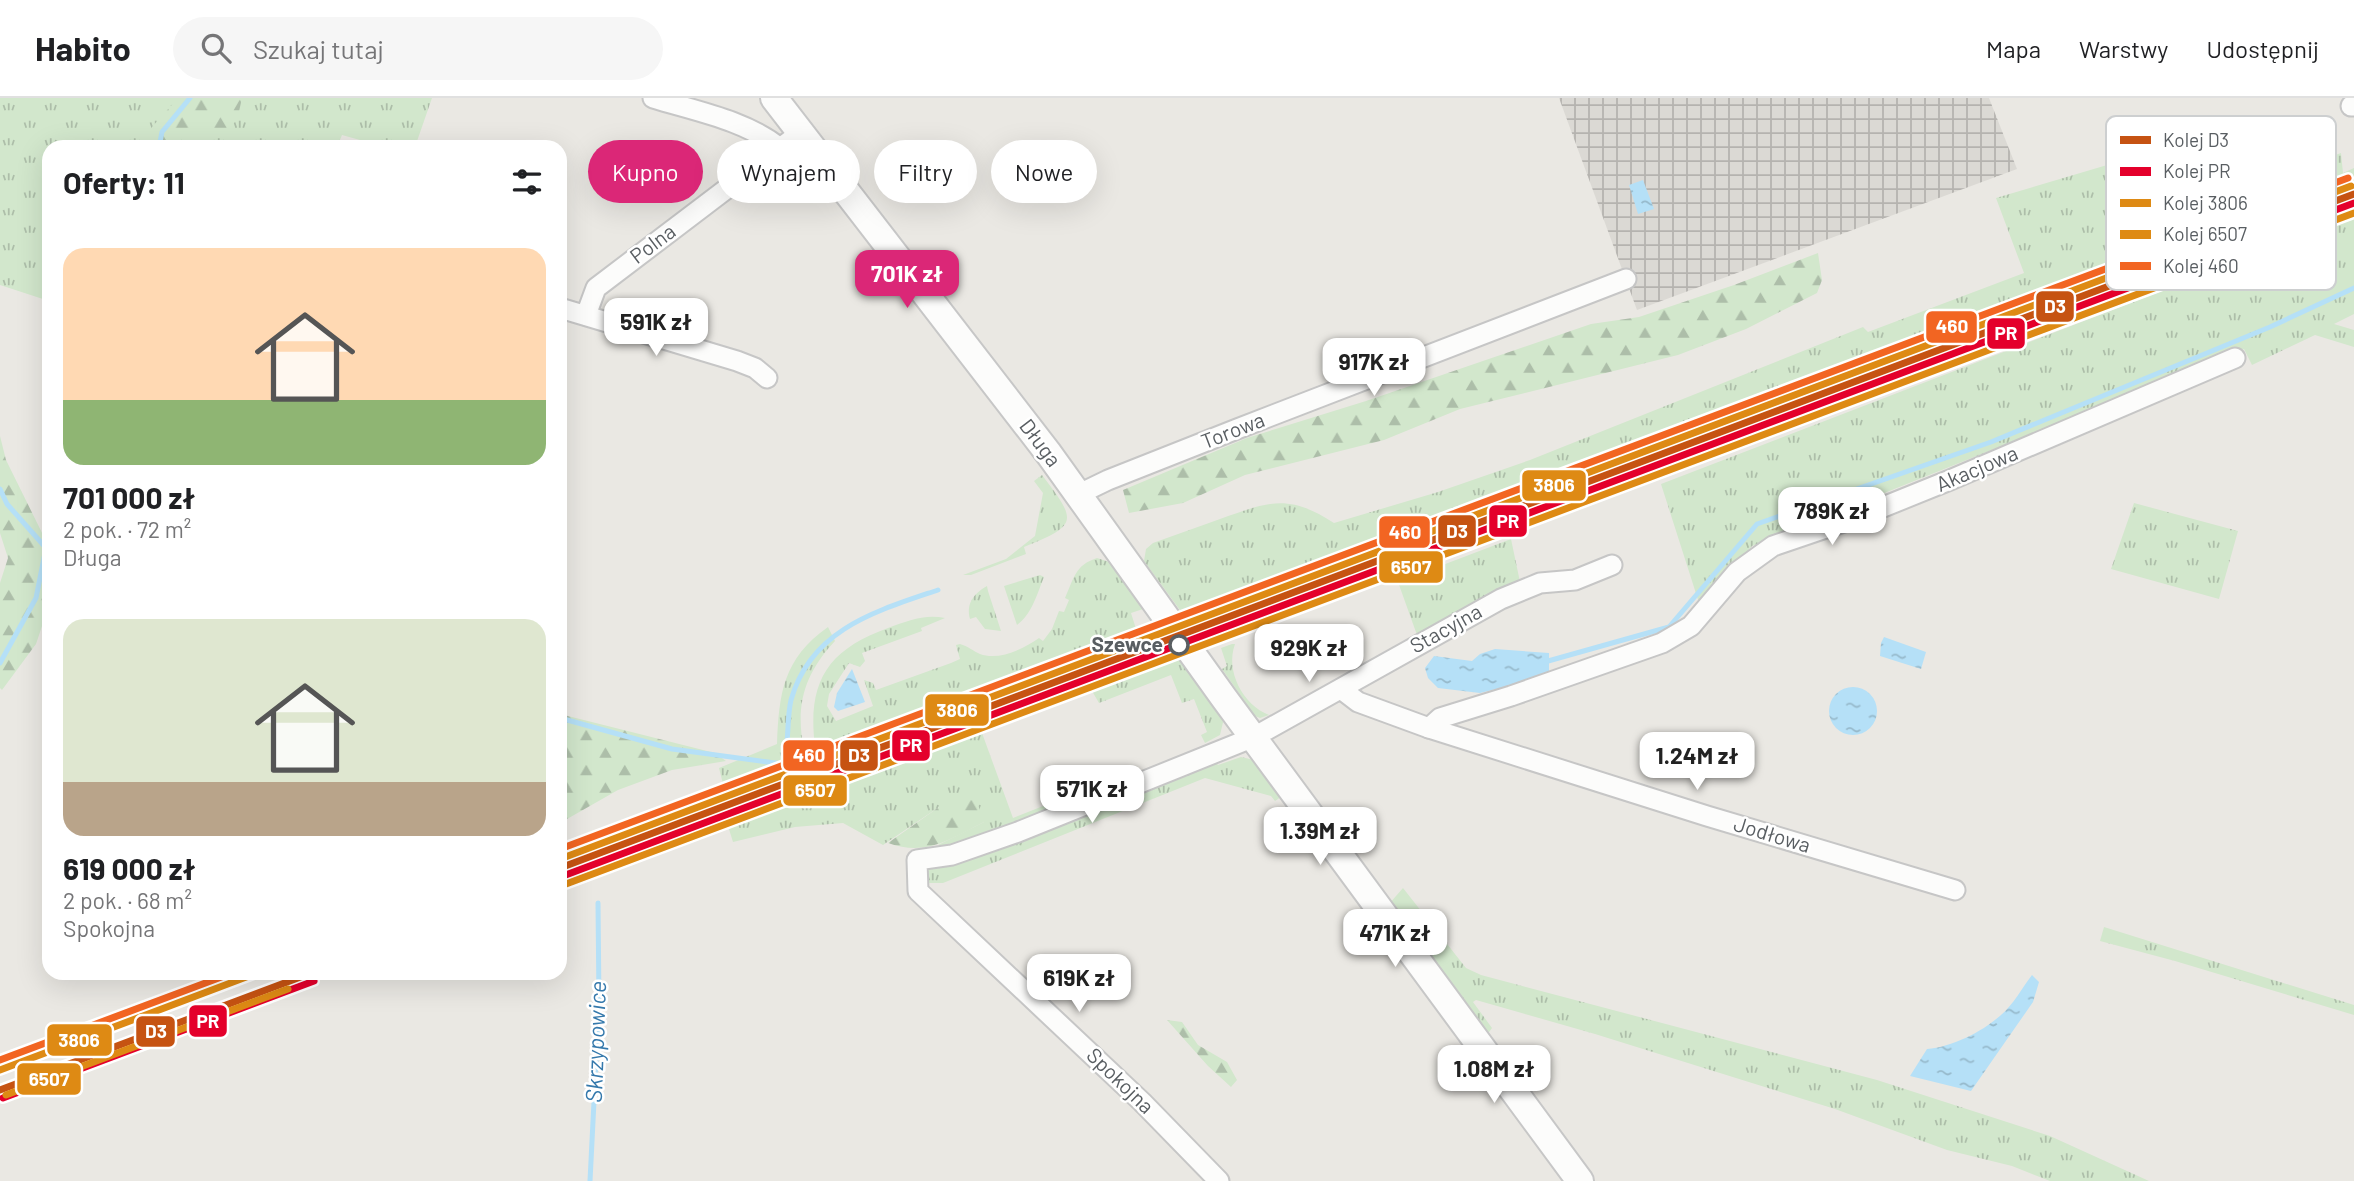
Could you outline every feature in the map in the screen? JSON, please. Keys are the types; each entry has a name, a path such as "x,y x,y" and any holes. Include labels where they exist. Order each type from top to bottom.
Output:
{"street":[{"path":"653,98 767,137 790,140"},
{"name":"Długa","path":"774,98 790,140"},
{"name":"Polna","path":"586,316 596,288 717,196"},
{"name":"Długa","path":"842,203 1042,445 1580,1181"},
{"name":"Torowa","path":"1077,495 1237,429 1626,279"},
{"path":"567,310 755,368 767,378"},
{"name":"Akacjowa","path":"1429,728 1440,718 1661,643 1691,626 1737,572 1773,546 1861,516 1950,480 2235,358"},
{"name":"Stacyjna","path":"918,860 952,855 1018,832 1254,737 1501,599 1540,583 1575,580 1612,565"},
{"name":"Jodłowa","path":"1341,688 1358,702 1429,728 1707,816 1955,890"},
{"name":"Spokojna","path":"918,860 918,891 1143,1102 1219,1181"}],"shaded area":[{"path":"1559,98 1989,98 2017,169 1637,310"}],"green space":[{"path":"0,98 432,98 417,140 360,140 342,135 340,140 42,140 42,299 0,285"},
{"path":"178,98 242,98 238,116 227,134 184,132 178,140 146,140 152,127"},
{"path":"2341,153 2343,173 2354,168 2354,183 2336,190 2336,155"},
{"path":"2106,165 2106,277 1963,331 1954,328 1817,372 1187,612 1188,621 1144,561 1146,549 1153,543 1265,505 1278,503 1304,507 1334,523 1438,492 1530,460 1863,327 1868,332 2024,273 1996,198"},
{"path":"2354,217 2354,314 2334,324 2354,330 2354,347 2315,335 2252,365 2244,349 1752,546 1700,606 1661,484 2165,290 2336,290 2336,224"},
{"path":"1818,253 1822,280 1817,293 1746,329 1678,355 1460,409 1384,440 1245,475 1183,503 1129,513 1123,490 1247,438 1366,401 1591,324 1639,317"},
{"path":"0,436 6,460 42,533 42,626 36,644 2,690 0,583 8,558 0,533"},
{"path":"1042,475 1066,512 1067,520 1063,527 1024,547 1026,554 971,575 963,575 1006,559 1035,536 1043,493 1034,481"},
{"path":"2134,503 2238,531 2219,599 2111,569"},
{"path":"1511,539 1520,582 1417,635 1398,582"},
{"path":"1097,558 1109,562 1143,609 1131,613 1137,632 724,788 719,768 777,744 779,709 786,678 801,652 828,627 835,641 824,653 804,691 801,734 804,750 815,747 814,704 818,687 836,658 850,647 867,637 909,621 930,617 945,618 921,628 922,631 862,653 865,661 860,667 849,663 829,694 827,706 836,721 873,706 864,680 873,683 876,690 951,663 960,659 956,645 960,644 980,654 995,656 1018,650 1039,638 1043,641 1052,629 1059,611 1064,612 1069,600 1065,598 1076,573 1084,564"},
{"path":"1040,575 1044,577 1033,603 1027,615 1017,625 1004,586"},
{"path":"987,586 1001,631 985,629 976,617 970,619 972,600"},
{"path":"1235,644 1232,665 1238,686 1251,703 1269,715 1260,718 1255,716 1222,669 1227,666 1221,648"},
{"path":"1179,658 1224,718 1220,735 1205,743 1201,735 1207,732 1194,699 1182,703 1171,675 1099,703 1092,691"},
{"path":"567,716 715,753 726,761 672,770 618,790 567,819"},
{"path":"982,733 1013,818 1081,791 1084,800 951,848 938,845 984,822 939,807 883,845 843,823 795,827 733,842 728,826"},
{"path":"1241,757 1254,760 1281,797 1275,801 1271,796 1205,778 943,883 923,883 922,865 1215,761 1218,765"},
{"path":"976,799 984,822 960,834 926,847 902,847 888,843 939,807"},
{"path":"1403,888 1466,968 1481,975 1877,1080 2050,1136 2149,1181 2050,1181 2012,1166 1947,1150 1835,1109 1476,1000 1473,1002 1492,1028 1487,1035 1389,904"},
{"path":"2104,927 2354,1005 2354,1015 2100,941"},
{"path":"1167,1020 1182,1022 1198,1045 1227,1062 1237,1080 1231,1087 1208,1066"}],"water":[{"path":"1643,180 1654,209 1638,214 1629,185"},
{"path":"1884,637 1926,652 1921,669 1880,656"},
{"path":"1495,649 1549,653 1549,673 1480,693 1438,688 1428,678 1425,668 1434,656 1472,661 1480,654"},
{"path":"852,669 865,702 838,711 834,707 837,693"},
{"path":"1853,687 1870,694 1877,711 1870,728 1853,735 1836,728 1829,711 1836,694"},
{"path":"2032,975 2039,982 2033,1002 1971,1091 1910,1076 1927,1049 1966,1038 2001,1015"}],"waterway":[{"path":"160,140 162,132 190,98"},
{"path":"1541,663 1669,627 1757,524 1991,442 2270,327 2354,288"},
{"path":"0,489 7,504 42,543"},
{"path":"0,663 36,598 42,568"},
{"path":"567,720 672,749 783,764 791,700 801,676 814,656 849,626 892,606 938,590"},
{"name":"Skrzypowice","path":"590,1181 599,1002 598,903"}],"rail line":[{"name":"460","path":"2336,183 2348,178"},
{"name":"3806","path":"2336,192 2351,186"},
{"name":"D3","path":"2336,201 2354,194"},
{"name":"PR","path":"2336,210 2354,203"},
{"name":"6507","path":"2336,220 2354,213"},
{"name":"460","path":"567,846 2106,269"},
{"name":"3806","path":"567,856 2106,278"},
{"name":"D3","path":"567,865 2106,287"},
{"name":"PR","path":"567,874 2122,290"},
{"name":"6507","path":"567,884 2149,290"},
{"name":"460","path":"0,1060 213,980"},
{"name":"3806","path":"0,1070 238,980"},
{"name":"D3","path":"0,1090 292,980"},
{"name":"PR","path":"3,1098 314,981"},
{"name":"6507","path":"6,1095 288,989"}],"place":[{"name":"Szewce","path":"1179,645"}]}
